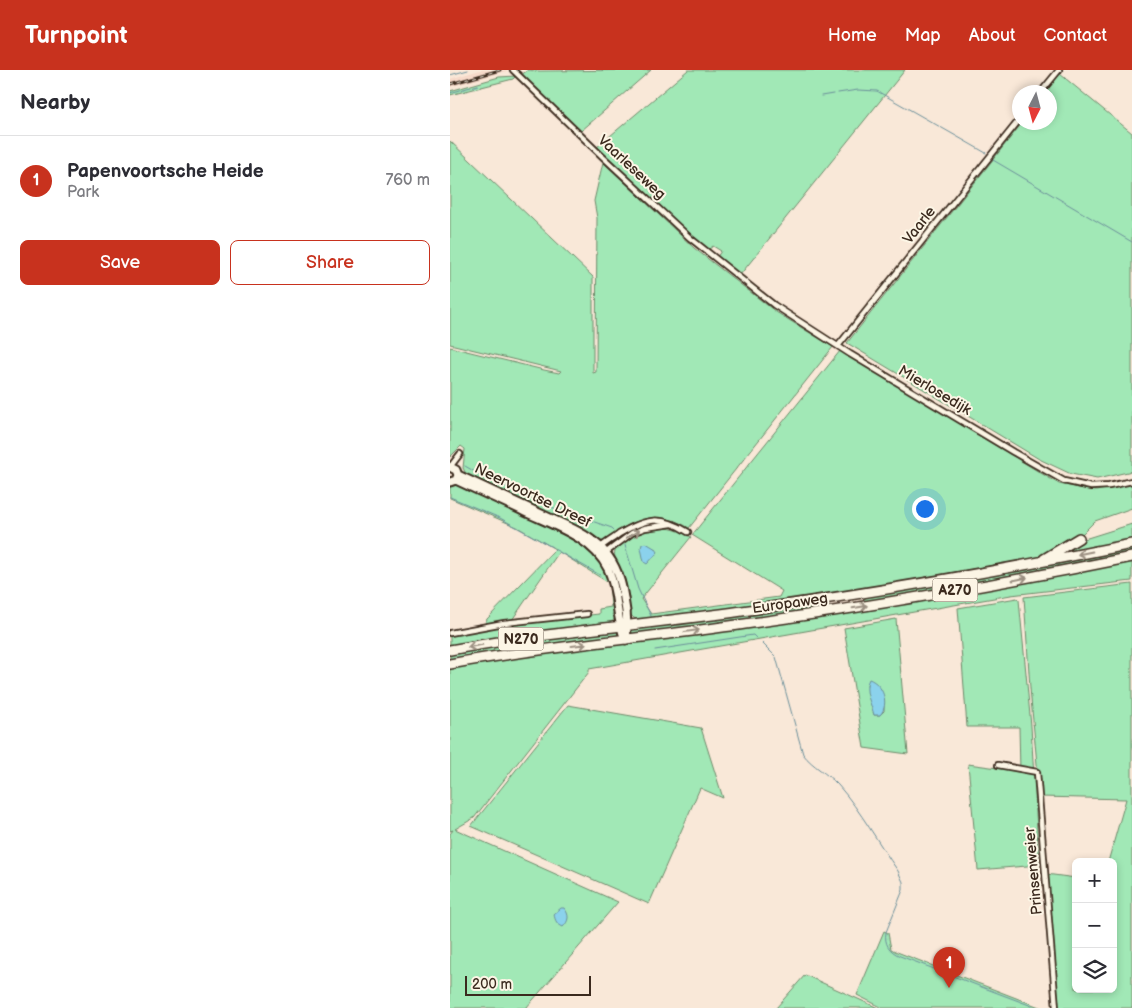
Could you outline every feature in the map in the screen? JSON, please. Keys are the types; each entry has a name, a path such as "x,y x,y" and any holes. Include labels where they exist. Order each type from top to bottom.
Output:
{"highway":[{"name":"A270","path":"1037,562 1079,538"},
{"name":"Europaweg","path":"450,650 782,605 912,585 1132,544"},
{"name":"Europaweg","path":"450,664 861,607 1005,582 1132,557"}],"street":[{"name":"Vaarleseweg","path":"513,70 690,238 739,277"},
{"path":"1047,85 1059,70"},
{"name":"Vaarle","path":"838,346 1012,128"},
{"name":"Mierlosedijk","path":"739,277 774,305 838,346 1064,481 1091,486 1109,486 1132,481"},
{"name":"Neervoortse Dreef","path":"453,473 582,532 600,546 607,553 623,587 624,627"},
{"name":"Neervoortse Dreef","path":"453,473 570,534 588,545 599,555 607,567 614,585 626,640"},
{"path":"672,524 646,528 632,533 607,553 599,555 600,546 632,526 644,521 662,520 672,524 688,532"},
{"path":"450,633 504,623 587,614"},
{"name":"Prinsenweier","path":"998,765 1037,772 1056,1008"}],"shaded area":[{"path":"480,70 510,70 450,87 450,79"}],"green space":[{"path":"528,70 651,70 581,131 521,75"},
{"path":"688,70 905,70 740,275 717,257 721,251 713,246 708,250 693,238 637,187 597,147"},
{"path":"1060,74 1132,133 1132,471 1097,479 1071,474 1039,459 847,343 1016,130 1057,130 1057,85 1051,85"},
{"path":"516,76 513,79 450,95 450,91 499,77"},
{"path":"450,141 593,277 593,373 596,372 597,218 594,201 603,162 694,248 776,312 833,347 689,528 672,520 646,519 628,525 609,539 601,541 571,524 465,477 466,474 463,468 465,449 461,446 450,457 450,347 544,370 559,373 561,371 450,344"},
{"path":"840,351 1059,484 1096,491 1132,484 1132,508 1095,521 1078,538 1052,553 1040,557 861,589 756,605 640,620 634,618 628,610 625,580 614,554 620,545 633,535 649,529 666,528 691,537 641,599 651,614 779,597 782,591 692,535"},
{"path":"456,483 541,520 582,543 594,553 609,574 616,614 612,614 616,616 611,624 450,645 450,634 509,624 599,614 599,609 611,607 609,583 559,552 512,620 484,625 487,619 555,549 517,527 450,498 450,485"},
{"path":"1132,524 1132,539 1056,554 1081,540"},
{"path":"1132,546 1132,555 870,601 865,601 864,599 869,596"},
{"path":"1132,562 1132,581 1011,595 589,669 589,672 474,818 455,829 618,902 526,1008 450,1008 450,834 453,830 450,831 450,668 519,657 778,624"},
{"path":"1132,584 1132,1008 1056,1008 1046,874 1072,877 1072,993 1117,993 1117,858 1109,858 1126,799 1040,797 1024,597"},
{"path":"1017,598 1019,600 1031,726 1039,865 978,870 968,764 1020,771 1019,727 967,727 958,608"},
{"path":"819,604 824,606 815,611 630,635 629,629"},
{"path":"896,619 908,754 864,748 844,628","holes":["867,684 884,698 884,711 880,715 874,715"]},
{"path":"619,630 620,636 554,643 544,647 450,661 450,653 464,650"},
{"path":"568,705 701,728 723,798 700,788 649,904 471,826"},
{"path":"884,931 888,933 891,949 897,952 1042,1008 883,1008 857,995"},
{"path":"805,975 878,1008 776,1008"}],"water":[{"path":"646,543 658,552 647,564 644,562 641,548 642,544"},
{"path":"869,679 878,685 885,700 880,715 874,715 867,692"},
{"path":"561,908 564,908 568,916 568,920 563,927 559,925 554,914"}],"waterway":[{"path":"450,75 468,70"},
{"path":"450,93 478,85"},
{"path":"838,93 858,90 877,91 986,153"},
{"path":"821,96 833,94"},
{"path":"993,160 1132,242"},
{"path":"465,466 548,506 614,530"},
{"path":"450,497 500,518 552,547"},
{"path":"625,545 638,589 651,616"},
{"path":"554,549 600,575"},
{"path":"655,650 753,635 756,638"},
{"path":"762,643 776,657 803,754 811,763 834,781 846,795 862,816 898,871 903,882 903,890 886,932 888,947 900,956 1037,1008"}],"railway":[{"path":"450,84 500,70"}],"place":[{"name":"Papenvoortsche Heide","path":"949,988"}]}
